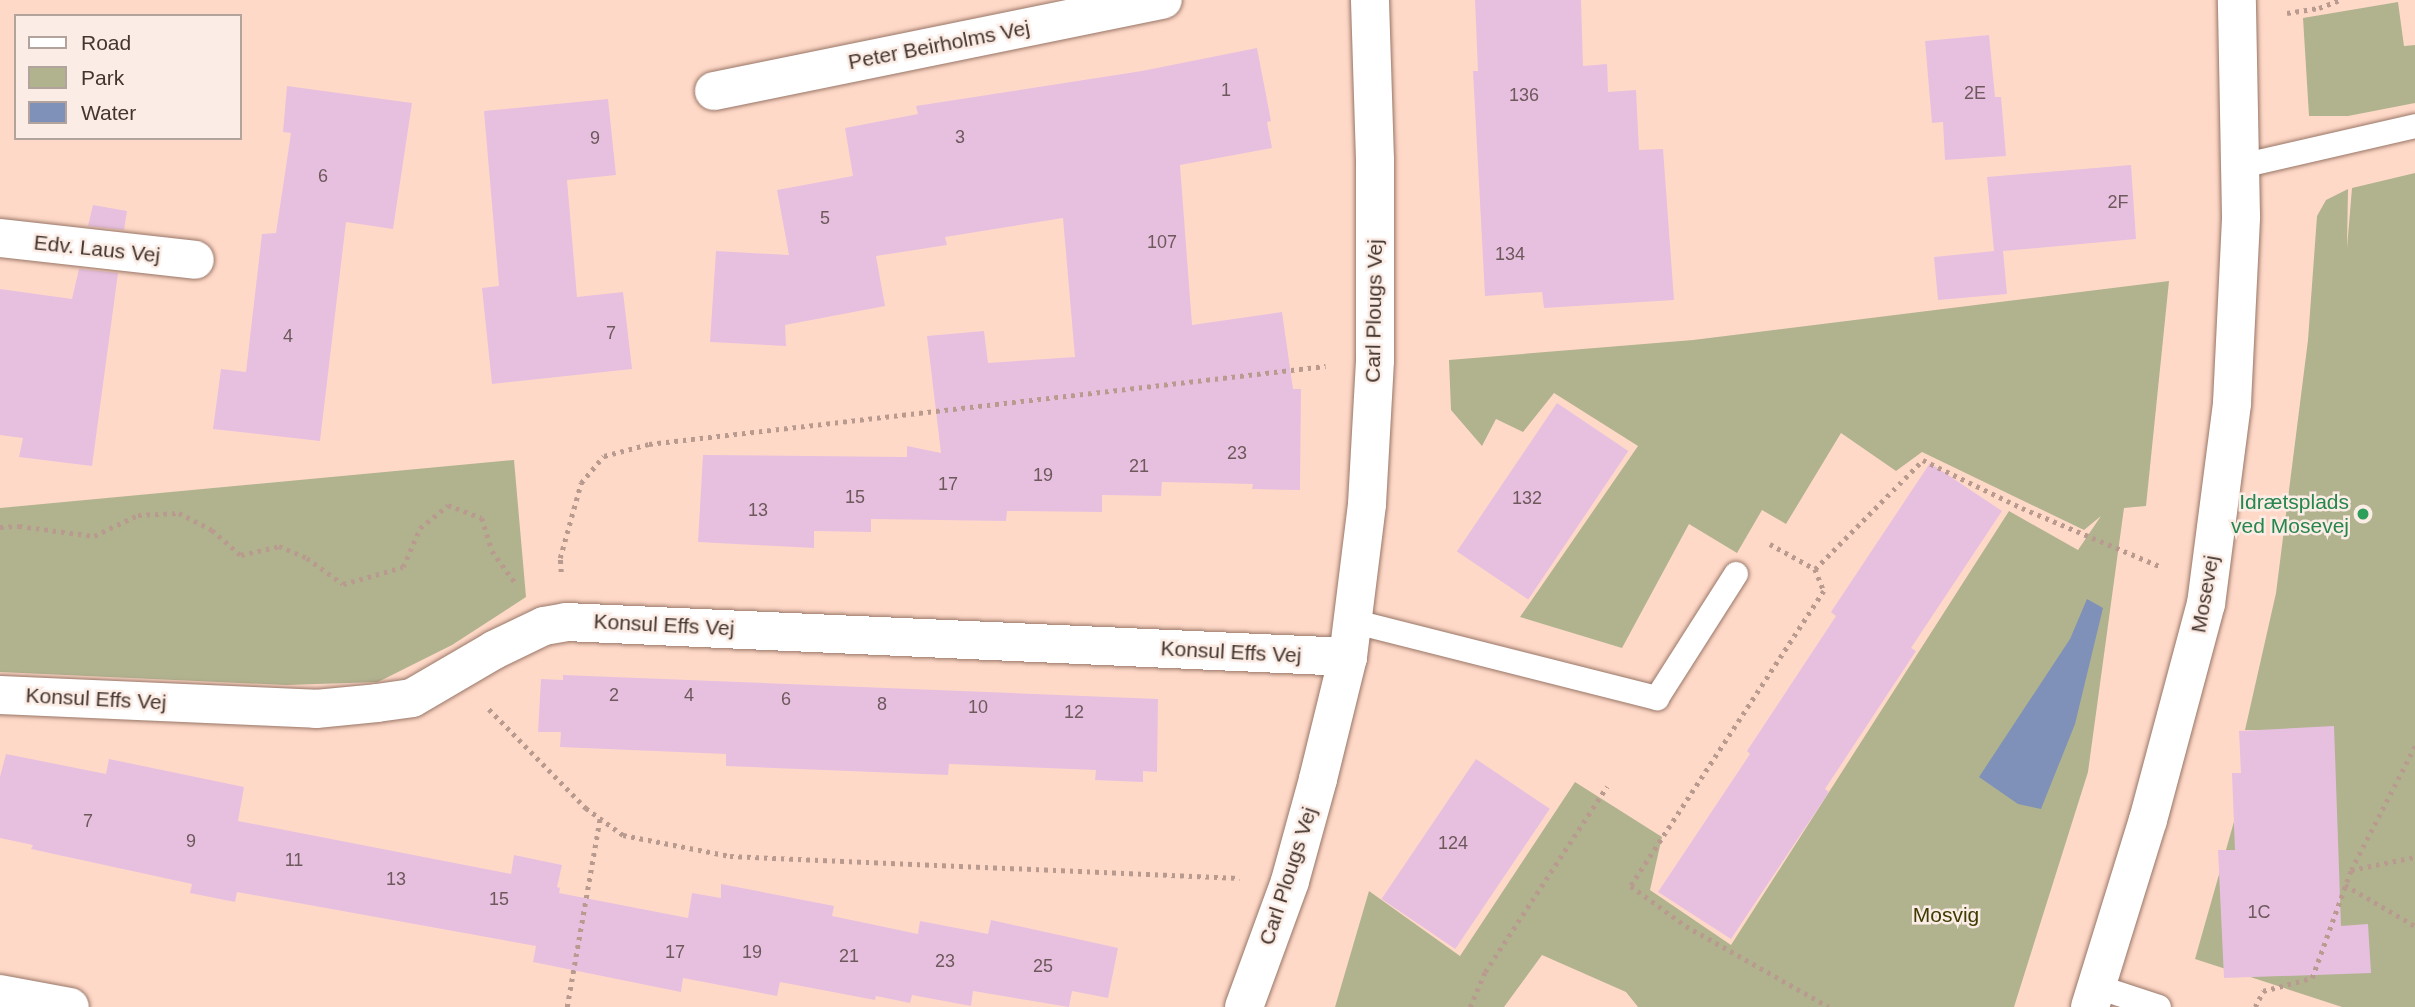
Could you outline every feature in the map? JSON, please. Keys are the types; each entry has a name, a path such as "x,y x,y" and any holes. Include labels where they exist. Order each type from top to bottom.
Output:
{"street":[{"name":"Peter Beirholms Vej","path":"714,90 1164,0"},
{"name":"Carl Plougs Vej","path":"1244,1007 1290,881 1350,639 1367,504 1375,360 1375,160 1370,0"},
{"name":"Mosevej","path":"2094,997 2148,820 2206,604 2232,403 2241,216 2237,0"},
{"name":"Edv. Laus Vej","path":"0,238 195,260"},
{"name":"Konsul Effs Vej","path":"0,695 316,709 412,698 555,624 1350,639"},
{"path":"0,994 70,1007"}],"lane":[{"path":"2241,166 2415,126"},
{"path":"1350,639 1657,698 1736,574"},
{"path":"2094,997 2159,1007"}],"path":[{"path":"555,624 560,558 581,483 604,456 649,444 1375,360"},
{"path":"1815,569 1923,460 2128,555 2208,585"},
{"path":"0,527 19,526 94,536 138,515 179,513 212,530 241,555 279,545 307,558 343,584 403,567 420,528 447,505 482,518 492,551 555,624"},
{"path":"1736,574 1761,539 1815,569 1824,591 1631,886 1686,926 1829,1007"},
{"path":"454,674 586,807 623,835 730,856 1290,881"},
{"path":"2255,1007 2263,991 2312,978 2351,870 2415,746"},
{"path":"1469,1007 1485,972 1607,786"},
{"path":"567,1007 600,818"},
{"path":"2351,870 2415,858"},
{"path":"2345,885 2415,926"}],"green space":[{"path":"2398,2 2404,46 2415,45 2415,103 2348,116 2309,116 2303,18"},
{"name":"Idrætsplads ved Mosevej","path":"2415,173 2415,1007 2342,1007 2195,959 2260,730 2245,730 2276,593 2308,340 2317,216 2326,200 2348,189 2347,248 2352,188"},
{"name":"Mosvig","path":"2169,281 2146,506 2124,508 2088,772 2014,1007 1638,1007 1626,992 1542,955 1504,1007 1335,1007 1369,891 1460,956 1575,782 1662,837 1650,890 1731,945 2009,511 2078,550 2101,516 2084,530 1922,452 1896,471 1841,433 1786,524 1762,510 1737,553 1689,524 1622,648 1520,617 1638,446 1554,393 1523,432 1496,419 1482,446 1451,410 1449,360 1693,340"},
{"path":"514,460 526,597 452,645 378,682 286,685 0,672 0,508"}],"water":[{"path":"2087,599 2103,608 2075,724 2041,809 2018,804 1979,777 2070,639"}],"building":[{"path":"1475,0 1581,0 1583,66 1607,64 1608,92 1636,90 1639,150 1663,149 1674,300 1544,308 1542,292 1485,296 1473,71 1478,71"},
{"path":"1989,35 1995,97 2001,97 2006,156 1945,160 1943,122 1932,123 1925,41"},
{"path":"1257,48 1271,121 1267,122 1272,148 1180,165 1192,325 1282,312 1293,389 1301,389 1300,490 1252,489 1253,484 1162,482 1161,496 1102,495 1102,512 1007,511 1006,521 871,519 871,532 814,531 814,548 698,542 703,455 907,457 907,446 941,453 927,336 984,331 988,363 1075,357 1063,218 945,237 947,245 876,256 885,306 785,325 786,346 710,342 716,251 789,255 777,190 853,176 845,128 918,114 916,106 1142,71"},
{"path":"287,86 412,103 393,229 346,222 320,441 213,429 221,369 246,372 262,234 276,233 291,133 283,132"},
{"path":"608,99 616,175 567,180 577,297 623,292 632,369 492,384 482,288 499,286 484,111"},
{"path":"2131,165 2136,239 2003,251 2007,294 1938,300 1934,257 1994,251 1987,177"},
{"path":"93,205 127,211 124,230 88,226"},
{"path":"79,269 118,273 92,466 19,457 23,438 0,435 0,289 72,299"},
{"path":"1557,403 1628,451 1528,599 1457,551"},
{"path":"1930,463 2002,511 1911,648 1916,651 1825,789 1829,792 1731,939 1658,892 1750,754 1747,751 1836,616 1831,612"},
{"path":"563,675 1158,699 1157,772 1143,771 1143,782 1095,780 1096,770 949,764 948,775 726,766 726,754 560,747 561,732 538,732 541,679 563,680"},
{"path":"2334,726 2341,926 2368,924 2371,973 2224,978 2218,850 2235,850 2232,773 2241,773 2239,731"},
{"path":"6,754 106,774 109,759 244,787 238,821 511,874 514,855 562,865 557,887 560,888 559,893 688,918 692,893 721,898 721,884 834,906 832,916 918,934 920,921 988,934 991,920 1118,948 1108,998 1072,991 1069,1007 973,991 971,1006 912,995 910,1003 876,996 875,1000 780,982 777,996 683,978 681,992 533,962 536,946 237,892 235,902 190,893 192,884 31,849 33,845 0,838 0,777"},
{"path":"1476,759 1550,809 1455,949 1381,899"}],"place":[{"name":"Idrætsplads ved Mosevej","path":"2363,514"}]}
